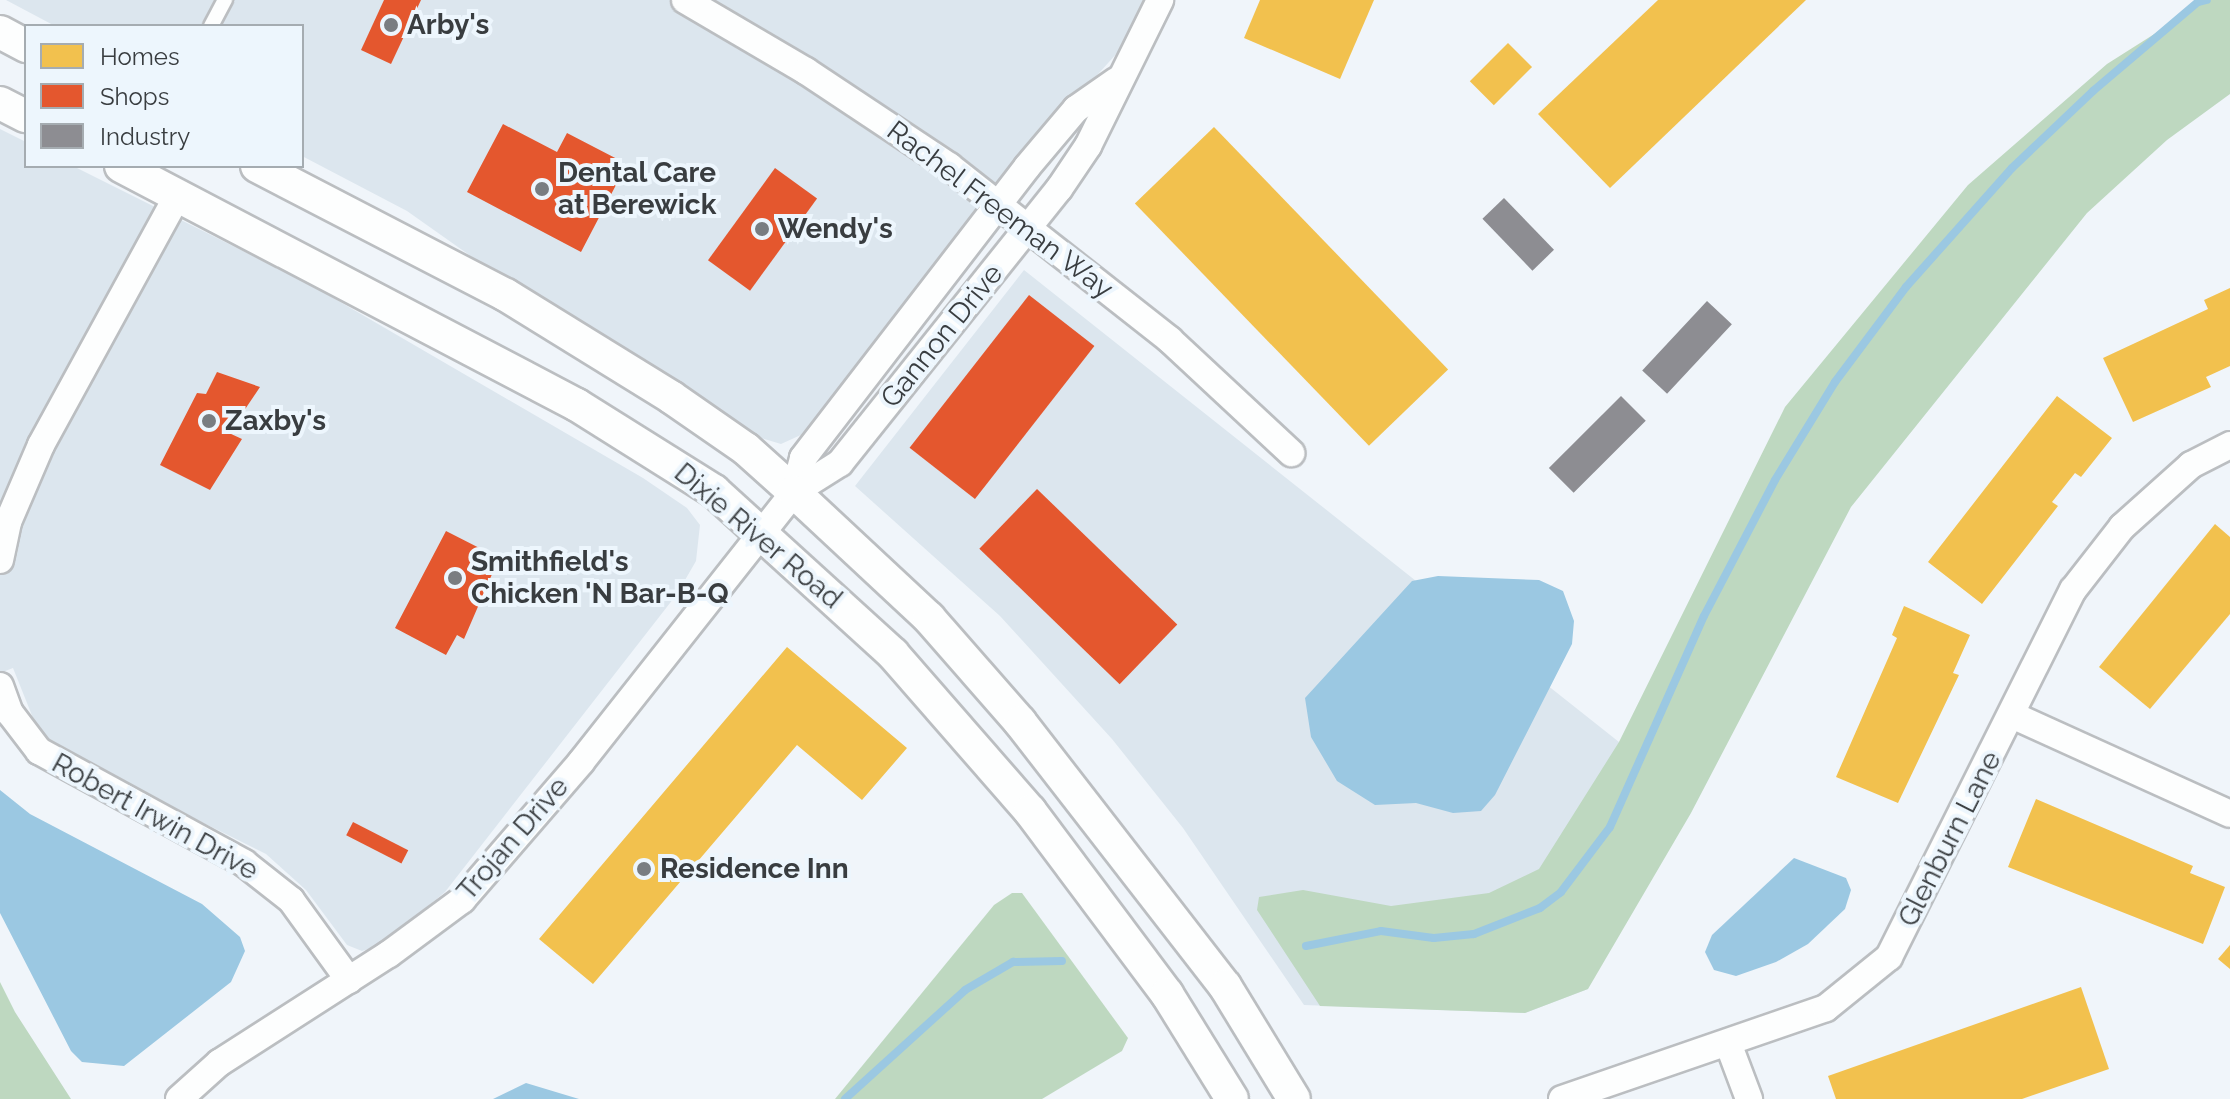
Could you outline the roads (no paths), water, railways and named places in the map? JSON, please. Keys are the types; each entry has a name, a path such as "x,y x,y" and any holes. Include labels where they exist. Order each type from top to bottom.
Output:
{"street":[{"name":"Rachel Freeman Way","path":"685,0 806,71 949,166 1170,340 1291,453"},
{"name":"Gannon Drive","path":"779,510 840,463 1027,228 1088,146 1160,0"},
{"path":"0,32 24,45"},
{"name":"Gannon Drive","path":"779,510 803,458 997,205 1076,109 1119,79"},
{"path":"0,103 24,115"},
{"name":"Dixie River Road","path":"125,168 577,405 714,491 779,510 929,618 1020,722 1225,986 1294,1099"},
{"name":"Dixie River Road","path":"261,168 506,295 671,397 746,449 779,510 893,654 1030,811 1167,994 1232,1099"},
{"path":"0,560 8,522 41,445 178,195"},
{"name":"Glenburn Lane","path":"1562,1099 1826,1008 1889,957 2073,590 2122,527 2191,465 2230,445"},
{"name":"Trojan Drive","path":"179,1099 219,1063 349,980 462,900 581,762 779,510"},
{"name":"Robert Irwin Drive","path":"0,686 10,713 39,751 244,863 291,900 349,980"},
{"path":"2012,715 2230,814"},
{"path":"1728,1043 1749,1099"}],"lane":[{"path":"212,24 225,0"}],"water":[{"path":"1438,576 1539,580 1563,591 1574,621 1572,644 1495,795 1481,811 1453,813 1416,803 1375,805 1337,781 1311,737 1305,698 1412,581"},
{"path":"0,790 30,814 202,904 240,937 245,951 231,982 124,1066 82,1062 71,1051 0,913"},
{"path":"1794,858 1846,878 1851,890 1845,909 1808,944 1776,962 1736,976 1714,970 1705,952 1712,935"},
{"path":"526,1083 579,1099 493,1099"}],"waterway":[{"path":"1306,946 1381,931 1434,938 1474,934 1540,908 1561,892 1610,827 1704,616 1775,480 1835,382 1906,287 2012,168 2093,91 2198,2 2207,0"},
{"path":"845,1099 965,990 1013,962 1062,961"}],"place":[{"name":"Arby's","path":"391,25"},
{"name":"Dental Care at Berewick","path":"542,189"},
{"name":"Wendy's","path":"762,229"},
{"name":"Zaxby's","path":"209,421"},
{"name":"Smithfield's Chicken 'N Bar-B-Q","path":"455,578"},
{"name":"Residence Inn","path":"644,869"}]}
